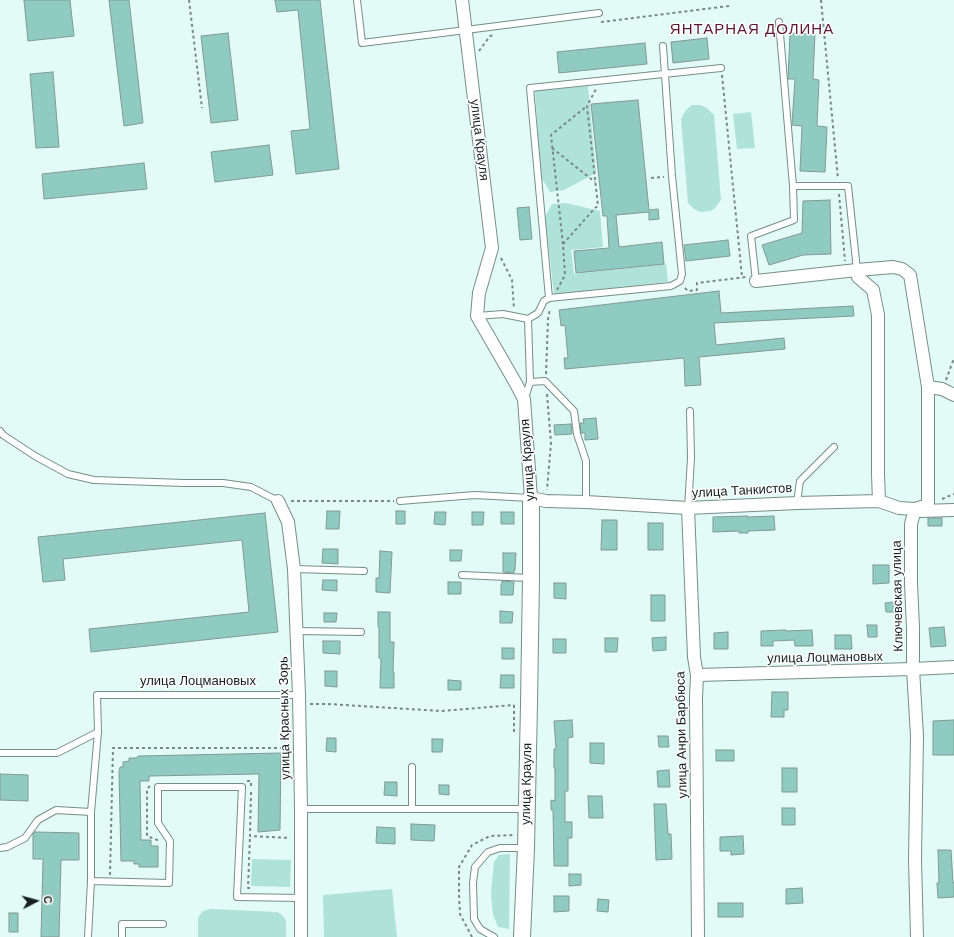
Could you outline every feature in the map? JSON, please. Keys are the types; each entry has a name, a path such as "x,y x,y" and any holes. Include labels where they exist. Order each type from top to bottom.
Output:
{"street":[{"name":"улица Крауля","path":"462,0 492,248 479,294 477,316 492,340 524,399 538,500 531,578 527,809 522,937"},
{"path":"756,282 893,267 902,269 910,275 928,387 928,505 915,509"},
{"path":"857,270 858,277 873,290 878,315 878,467 880,502"},
{"path":"928,387 942,389 954,395"},
{"name":"улица Танкистов","path":"538,500 688,508 797,503 880,502 899,508 921,511 954,510"},
{"name":"улица Красных Зорь","path":"285,501 294,569 300,700 301,937"},
{"name":"улица Анри Барбюса","path":"688,508 694,657 697,675 698,937"},
{"name":"Ключевская улица","path":"915,509 911,524 911,583 912,669 917,736 915,860 917,937"},
{"name":"улица Лоцмановых","path":"697,675 954,667"}],"lane":[{"path":"357,0 362,43 599,13"},
{"path":"756,282 751,236 794,220 793,186 779,22"},
{"path":"477,316 503,314 528,319 538,313 544,301 551,297 671,286 680,282 682,274 672,176 663,46"},
{"path":"551,297 530,88 721,68"},
{"path":"793,186 848,186 857,270"},
{"path":"524,399 530,382 528,319"},
{"path":"530,382 545,381 574,411 576,434 586,460 586,502"},
{"path":"688,508 691,458 690,411"},
{"path":"0,431 3,435 35,456 68,474 94,480 184,483 223,482 251,487 285,501"},
{"path":"797,503 800,481 834,447"},
{"path":"400,501 475,494 538,500"},
{"path":"294,569 364,571"},
{"path":"462,574 531,578"},
{"path":"297,631 361,632"},
{"name":"улица Лоцмановых","path":"98,732 97,695 300,700"},
{"path":"0,753 56,753 98,732"},
{"path":"88,937 91,881 91,812 98,732"},
{"path":"412,767 412,810"},
{"path":"91,881 169,883 170,841 158,823 158,788 242,787 237,897 301,898"},
{"path":"301,809 527,809"},
{"path":"0,848 7,847 25,838 38,820 56,810 91,812"},
{"path":"494,937 480,929 474,919 473,883 475,867 488,852 500,848 526,848"},
{"path":"122,937 122,924 163,924"}],"path":[{"path":"189,0 202,108"},
{"path":"598,22 729,6"},
{"path":"477,52 490,36 498,35"},
{"path":"721,68 742,277"},
{"path":"538,500 551,442 545,381 548,319 551,297 565,275 551,135 587,106 601,80"},
{"path":"563,244 598,206 587,106"},
{"path":"552,148 596,182"},
{"path":"651,178 672,176"},
{"path":"942,389 954,358"},
{"path":"285,501 400,501"},
{"path":"300,700 328,704 441,711 529,704"},
{"path":"110,877 113,748 295,748"},
{"path":"244,781 251,780 248,888 255,889"},
{"path":"151,785 147,789 147,836 162,842"},
{"path":"250,836 294,838"}],"green space":[{"path":"588,86 596,173 564,190 550,192 541,177 535,91"},
{"path":"692,105 700,105 707,108 714,115 721,200 715,208 710,211 701,212 694,209 688,203 681,119 686,110"},
{"path":"751,112 755,148 737,149 733,114"},
{"path":"566,203 600,211 603,247 571,250 574,274 666,264 668,282 554,294 545,217 552,204"},
{"path":"510,854 509,929 498,927 493,915 491,894 494,862 499,855"},
{"path":"252,859 291,860 290,887 251,886"},
{"path":"392,889 397,937 324,937 323,895"},
{"path":"211,909 277,912 284,917 286,921 286,937 198,937 199,916 202,912"}],"building":[{"path":"24,0 70,0 74,36 28,41"},
{"path":"109,0 129,0 143,123 124,126"},
{"path":"275,0 320,0 339,169 296,174 291,131 310,129 298,10 277,12"},
{"path":"228,33 238,120 211,123 201,36"},
{"path":"790,33 815,34 813,79 819,80 817,126 827,127 825,172 800,171 802,126 792,125 795,79 788,79"},
{"path":"707,38 709,59 673,63 671,42"},
{"path":"645,43 647,64 559,73 557,52"},
{"path":"53,72 59,147 36,148 30,74"},
{"path":"638,100 649,210 658,209 659,219 649,220 649,212 616,215 619,247 662,242 664,264 576,273 574,251 609,248 607,216 603,216 591,104"},
{"path":"269,145 273,175 215,182 211,152"},
{"path":"144,163 147,189 44,199 42,174"},
{"path":"830,200 831,254 803,255 769,265 762,245 802,233 803,201"},
{"path":"529,207 532,239 520,240 517,208"},
{"path":"728,240 730,256 686,261 684,245"},
{"path":"719,291 721,313 853,306 854,316 714,323 716,345 784,338 785,349 699,357 701,385 685,386 684,358 565,369 564,358 568,358 565,325 561,326 559,310"},
{"path":"596,418 598,439 585,440 585,433 581,433 580,423 584,423 583,419"},
{"path":"571,424 572,434 555,435 554,425"},
{"path":"327,511 340,511 339,529 326,529"},
{"path":"396,511 405,511 405,524 396,524"},
{"path":"435,512 446,512 445,525 434,524"},
{"path":"472,512 484,512 483,525 472,525"},
{"path":"501,512 514,512 514,524 501,524"},
{"path":"265,513 278,632 91,652 89,629 249,612 242,540 63,559 65,580 43,582 38,537"},
{"path":"774,516 775,530 748,531 748,533 739,533 739,531 713,532 713,517"},
{"path":"928,518 942,518 942,526 928,526"},
{"path":"602,520 617,520 617,550 601,550"},
{"path":"648,523 663,523 663,550 648,550"},
{"path":"323,549 338,549 338,564 322,563"},
{"path":"450,550 462,550 461,561 450,561"},
{"path":"380,551 392,552 390,593 376,592 376,578 379,578"},
{"path":"503,553 516,553 514,573 503,572"},
{"path":"873,565 889,565 889,583 873,584"},
{"path":"323,580 337,580 337,591 322,590"},
{"path":"502,581 514,582 513,595 501,595"},
{"path":"448,582 461,582 461,594 448,594"},
{"path":"554,583 566,583 566,599 554,598"},
{"path":"651,595 665,595 665,621 651,621"},
{"path":"894,602 895,612 886,612 885,603"},
{"path":"500,611 513,612 512,623 500,623"},
{"path":"378,612 390,612 390,642 394,642 394,688 380,688 381,659 379,658"},
{"path":"324,613 337,613 336,622 324,622"},
{"path":"867,625 877,625 877,637 868,637"},
{"path":"944,627 946,646 931,647 929,628"},
{"path":"812,630 813,646 795,646 794,640 773,641 773,646 761,646 761,631"},
{"path":"728,632 728,649 714,649 714,633"},
{"path":"835,635 851,635 852,649 835,649"},
{"path":"666,637 666,650 653,651 652,638"},
{"path":"605,638 618,638 617,652 605,652"},
{"path":"553,639 566,639 566,653 553,653"},
{"path":"323,641 340,641 340,654 323,653"},
{"path":"502,648 514,648 514,659 502,659"},
{"path":"325,671 337,671 337,687 325,686"},
{"path":"501,675 514,675 514,688 500,688"},
{"path":"448,680 461,681 461,690 448,690"},
{"path":"772,692 788,692 788,710 784,710 784,717 771,717"},
{"path":"572,720 573,737 568,738 568,791 565,791 565,822 572,822 572,838 568,838 568,866 554,866 553,810 551,810 551,800 555,801 554,749 556,749 554,721"},
{"path":"954,720 954,755 933,755 933,721"},
{"path":"658,736 668,736 669,747 659,747"},
{"path":"327,738 336,738 336,752 326,751"},
{"path":"432,739 443,739 442,752 432,752"},
{"path":"590,743 604,743 604,764 590,763"},
{"path":"716,750 734,750 734,761 716,761"},
{"path":"281,753 280,830 258,832 259,774 149,776 149,781 140,781 141,840 151,840 151,846 158,846 158,867 139,867 139,864 134,864 134,861 121,861 119,772 120,767 123,767 123,762 129,761 129,758 137,758 138,756"},
{"path":"782,768 797,768 797,792 782,792"},
{"path":"669,770 670,787 658,787 657,771"},
{"path":"0,774 28,775 28,801 0,800"},
{"path":"385,782 397,782 397,796 384,795"},
{"path":"439,785 449,785 449,795 439,794"},
{"path":"588,796 602,796 603,818 589,818"},
{"path":"654,804 666,804 668,834 671,834 672,859 656,860"},
{"path":"782,808 795,808 795,825 782,825"},
{"path":"411,824 435,825 434,841 411,840"},
{"path":"377,827 395,828 395,844 376,843"},
{"path":"35,832 79,833 79,860 61,860 59,937 41,937 43,859 33,859 33,834"},
{"path":"743,836 744,854 731,855 731,851 720,851 720,837"},
{"path":"938,850 951,850 954,897 938,898"},
{"path":"569,874 581,874 581,885 569,886"},
{"path":"802,888 803,903 786,904 786,889"},
{"path":"554,896 569,896 569,911 554,912"},
{"path":"598,899 609,900 608,912 597,911"},
{"path":"718,903 743,903 743,917 718,917"},
{"path":"9,913 18,913 18,932 9,932"}],"district":[{"name":"ЯНТАРНАЯ ДОЛИНА","path":"752,30"}]}
